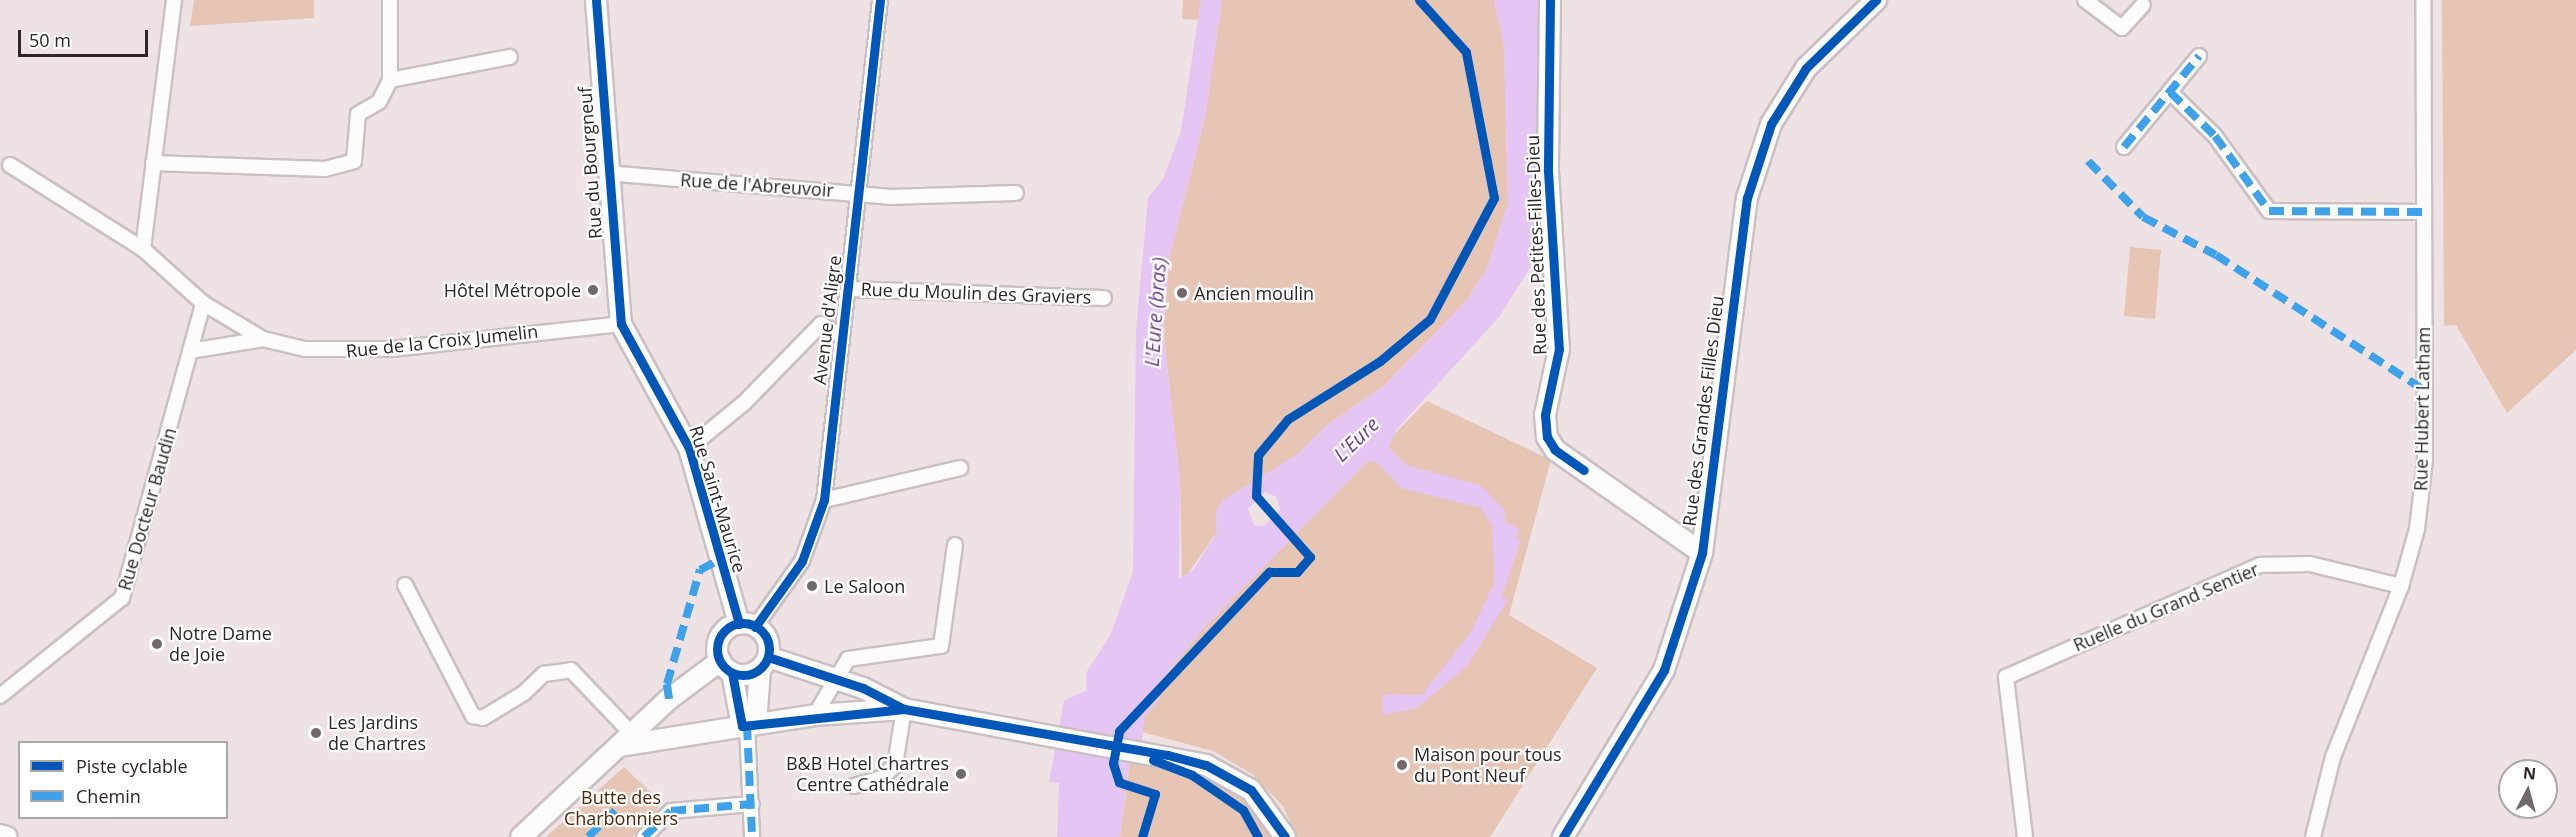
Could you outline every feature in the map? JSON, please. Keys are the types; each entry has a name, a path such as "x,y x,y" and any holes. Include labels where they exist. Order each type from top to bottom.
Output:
{"main road":[{"name":"Rue du Bourgneuf","path":"596,0 606,173 621,324"},
{"name":"Rue des Petites-Filles-Dieu","path":"1550,0 1548,171 1559,349 1545,415 1546,436 1555,450 1702,553"},
{"name":"Rue des Grandes Filles Dieu","path":"1563,837 1664,670 1702,553 1747,198 1761,153 1806,68 1876,0"},
{"name":"Rue Saint-Maurice","path":"621,324 688,448 747,625 768,641 764,663"},
{"path":"747,625 720,638 726,667 749,725"},
{"path":"749,725 764,663"},
{"path":"521,837 626,740 726,667 764,663 834,679 904,710"},
{"path":"626,740 815,715 904,710 1206,765 1230,776 1270,810 1285,837"},
{"path":"0,835 7,837"}],"street":[{"path":"143,249 174,0"},
{"path":"153,163 340,167 357,153 358,114 379,102 390,80 390,0"},
{"name":"Avenue d'Aligre","path":"747,625 802,561 824,500 840,336 860,193 880,0"},
{"path":"2085,0 2122,28 2143,5"},
{"name":"Rue Hubert Latham","path":"2313,837 2333,757 2401,586 2417,529 2425,460 2423,0"},
{"path":"2124,147 2199,56"},
{"path":"390,80 510,57"},
{"path":"2170,92 2215,136 2269,211 2423,212"},
{"name":"Rue de la Croix Jumelin","path":"10,165 143,249 202,303 263,339"},
{"name":"Rue de l'Abreuvoir","path":"606,173 860,193 1016,193"},
{"name":"Rue du Moulin des Graviers","path":"848,289 1104,297"},
{"name":"Rue Docteur Baudin","path":"0,696 122,598 202,303"},
{"name":"Rue de la Croix Jumelin","path":"190,351 263,339 326,350 392,349 621,324"},
{"path":"688,448 744,404 821,324 840,336"},
{"path":"824,500 960,468"},
{"path":"815,715 834,679 848,659 941,646 955,545"},
{"name":"Ruelle du Grand Sentier","path":"2025,837 2006,677 2260,565 2310,564 2401,586"},
{"path":"405,585 473,716 483,718 524,693 544,674 571,670 626,740"},
{"path":"854,786 882,778 895,765 904,710"},
{"path":"749,725 752,837"},
{"path":"644,837 671,811 752,804"}],"green space":[{"path":"194,0 314,0 314,18 190,26"},
{"path":"1183,0 1201,0 1198,20 1182,19"},
{"path":"1222,0 1494,0 1504,46 1508,203 1487,268 1468,299 1383,387 1327,425 1298,454 1223,500 1216,511 1217,532 1182,582 1180,482 1163,329 1170,255 1205,117"},
{"path":"2442,0 2576,0 2576,350 2507,413 2456,325 2444,326"},
{"path":"2130,247 2161,250 2155,319 2124,316"},
{"path":"1427,401 1551,460 1509,615 1597,668 1490,837 1297,837 1283,806 1252,774 1213,751 1142,732 1144,717 1159,699 1154,690 1206,625"},
{"path":"1130,761 1203,774 1252,803 1275,837 1120,837"},
{"name":"Butte des Charbonniers","path":"624,767 661,802 651,821 632,837 546,837"}],"water":[{"path":"1201,0 1222,0 1205,117 1170,255 1163,329 1180,482 1179,579 1193,570 1217,532 1216,511 1223,500 1298,454 1327,425 1383,387 1468,299 1487,268 1508,203 1504,46 1494,0 1542,0 1543,159 1537,160 1536,258 1499,317 1396,430 1389,448 1406,465 1480,485 1505,510 1505,521 1520,530 1516,536 1521,540 1502,596 1508,600 1467,666 1417,708 1383,715 1383,694 1422,695 1471,632 1494,584 1492,525 1481,508 1401,488 1378,463 1368,461 1206,625 1154,689 1160,699 1144,717 1142,741 1132,741 1120,837 1057,837 1059,783 1049,782 1064,701 1087,690 1086,673 1110,636 1133,572 1136,330 1148,198 1163,179 1181,131","holes":["1265,492 1277,497 1280,510 1264,526 1254,525 1248,509"]}],"marked path":[{"path":"2124,147 2199,56"},
{"path":"2170,92 2215,136 2269,211 2423,212"},
{"path":"2088,161 2143,217 2216,255 2424,390"},
{"path":"669,699 667,684 700,570 721,559"},
{"path":"747,725 752,837"},
{"path":"644,837 671,811 752,804"},
{"path":"588,837 620,806"}],"cycle path":[{"path":"596,0 621,324 689,448 739,624"},
{"path":"755,627 802,561 824,500 880,0"},
{"path":"1142,837 1155,794 1119,782 1113,763 1119,731 1269,572 1297,572 1310,557 1256,496 1258,455 1288,419 1380,361 1430,319 1494,198 1466,52 1419,0"},
{"path":"1550,0 1548,171 1559,349 1545,415 1547,437 1555,450 1584,470"},
{"path":"1563,837 1664,670 1702,553 1747,198 1771,124 1806,68 1876,0"},
{"path":"743,623 753,625 761,631 767,639 769,649 767,659 761,667 753,673 743,675 733,673 725,667 719,659 717,649 719,639 725,631 733,625 743,623"},
{"path":"768,657 863,688 904,709"},
{"path":"732,673 742,726 904,709 1168,755 1206,765 1251,790 1285,837"},
{"path":"1153,760 1192,775 1243,810 1258,837"}],"place":[{"name":"Hôtel Métropole","path":"593,290"},
{"name":"Ancien moulin","path":"1182,293"},
{"name":"Le Saloon","path":"812,586"},
{"name":"Notre Dame de Joie","path":"157,644"},
{"name":"Les Jardins de Chartres","path":"316,733"},
{"name":"Maison pour tous du Pont Neuf","path":"1402,765"},
{"name":"B&B Hotel Chartres Centre Cathédrale","path":"961,774"}],"water label":[{"name":"L'Eure (bras)","path":"1155,312"},
{"name":"L'Eure","path":"1356,439"}]}
